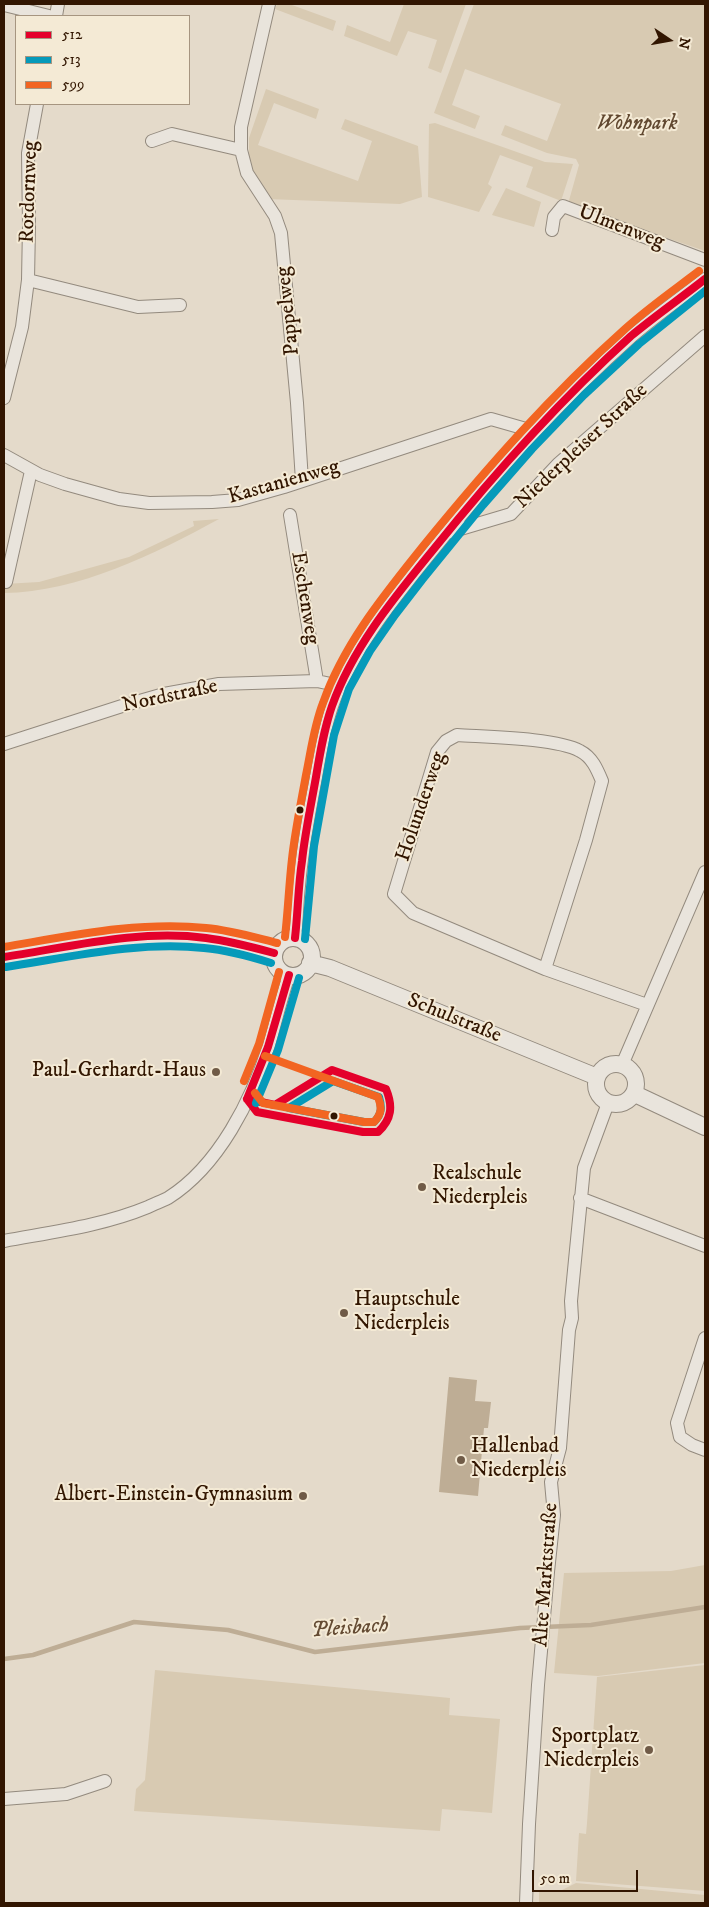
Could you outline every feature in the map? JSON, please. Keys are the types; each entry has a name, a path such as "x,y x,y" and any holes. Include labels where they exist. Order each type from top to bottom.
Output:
{"street":[{"name":"Pappelweg","path":"269,4 241,127 241,150 248,173 275,216 281,233 297,403 302,480"},
{"path":"4,5 46,15"},
{"name":"Rotdornweg","path":"4,398 22,327 28,280 28,153 37,105"},
{"path":"152,141 172,134 241,150"},
{"name":"Ulmenweg","path":"552,230 554,217 563,206 705,260"},
{"name":"Niederpleiser Straße","path":"295,938 306,830 324,734 340,686 379,619 446,533 531,434 582,382 634,335 705,279"},
{"path":"28,280 138,307 180,305"},
{"name":"Niederpleiser Straße","path":"446,533 511,514 558,464 705,336"},
{"name":"Kastanienweg","path":"4,455 31,471 90,492 119,499 149,503 180,504 238,500 491,419 526,429 531,434"},
{"path":"6,582 31,471"},
{"name":"Eschenweg","path":"290,515 317,681"},
{"name":"Nordstraße","path":"4,744 164,694 219,684 317,681 340,686"},
{"name":"Holunderweg","path":"545,969 586,840 602,781 594,763 580,750 556,743 457,735 446,741 437,752 394,894 413,913 545,969 647,1005"},
{"path":"622,1065 705,872"},
{"path":"4,956 118,938 154,935 221,939 274,953"},
{"path":"290,938 295,938 307,944 311,956 310,963 304,972 295,976 279,970 274,959 274,953 280,943 290,938"},
{"name":"Schulstraße","path":"310,963 330,968 597,1077"},
{"path":"4,1241 79,1227 130,1214 168,1198 194,1177 216,1151 238,1118 268,1047 289,975"},
{"path":"616,1064 622,1065 628,1067 635,1076 637,1082 634,1094 631,1099 620,1105 608,1103 599,1095 596,1083 597,1077 605,1068 616,1064"},
{"path":"634,1094 705,1127"},
{"name":"Alte Marktstraße","path":"526,1903 529,1824 554,1515 551,1482 560,1448 568,1330 572,1318 571,1301 580,1198 584,1168 608,1103"},
{"path":"580,1198 705,1246"},
{"path":"705,1338 677,1423 680,1437 692,1445 705,1450"},
{"path":"4,1799 66,1794 104,1780"}],"green space":[{"path":"277,4 292,4 336,21 333,31 275,9"},
{"path":"404,4 466,4 441,73 428,68 437,40 408,31 397,56 344,36 347,25 390,42"},
{"name":"Wohnpark","path":"474,4 705,4 705,251 568,204 579,165 576,159 547,153 501,135 505,125 547,141 561,104 465,69 452,105 480,116 475,129 434,113"},
{"path":"266,89 319,109 316,119 274,103 258,145 358,181 372,141 341,129 345,119 418,146 422,197 400,204 267,199 249,171 249,138"},
{"path":"435,123 545,162 573,164 561,201 526,187 533,167 500,155 488,184 492,187 479,212 428,197 429,124"},
{"path":"506,188 541,202 534,227 492,215"},
{"path":"219,519 142,558 115,569 60,586 4,593 4,584 39,582 129,557 194,526 193,521"},
{"path":"705,1565 705,1663 598,1676 554,1673 564,1573 671,1571"},
{"name":"Sportplatz Niederpleis","path":"705,1665 705,1891 576,1881 579,1833 586,1834 597,1677"},
{"path":"155,1670 450,1698 449,1715 500,1719 492,1813 442,1809 440,1831 134,1811 136,1789 145,1780"},
{"path":"576,1883 705,1895 705,1903 539,1903 539,1890 560,1891"}],"shaded area":[{"name":"Hallenbad Niederpleis","path":"449,1377 477,1380 475,1401 491,1402 488,1428 484,1428 478,1496 439,1492"}],"waterway":[{"name":"Pleisbach","path":"4,1659 33,1655 134,1622 228,1630 315,1652 520,1628 591,1625 705,1607"}],"transit line":[{"name":"599","path":"285,937 295,838 315,730 332,681 354,640 380,601 424,545 471,488 545,406 625,329 699,271"},
{"name":"512","path":"295,938 305,840 324,732 341,684 363,643 389,605 418,568 503,466 553,412 631,336 705,279"},
{"name":"513","path":"305,939 314,846 334,735 349,689 370,651 422,580 483,505 532,449 584,395 639,344 705,291"},
{"name":"599","path":"4,947 79,934 155,926 215,929 277,943"},
{"name":"512","path":"4,957 105,940 155,936 215,939 274,953"},
{"name":"513","path":"6,967 129,948 179,946 213,949 271,963"},
{"name":"599","path":"244,1081 259,1044 279,972"},
{"name":"512","path":"247,1099 268,1047 289,975"},
{"name":"513","path":"256,1103 278,1050 299,978"},
{"name":"599","path":"255,1093 263,1103 364,1122 374,1122 380,1113 381,1107 378,1097 265,1056"},
{"name":"512","path":"332,1070 386,1089 390,1101 390,1112 389,1117 378,1132 363,1132 257,1112 247,1099 275,1105 332,1070"},
{"name":"513","path":"333,1081 379,1097 381,1110 374,1122 364,1122 289,1108 333,1081"}],"place":[{"name":"Paul-Gerhardt-Haus","path":"216,1072"},
{"name":"Realschule Niederpleis","path":"422,1187"},
{"name":"Hauptschule Niederpleis","path":"344,1313"},
{"name":"Hallenbad Niederpleis","path":"461,1460"},
{"name":"Albert-Einstein-Gymnasium","path":"303,1496"},
{"name":"Sportplatz Niederpleis","path":"649,1750"}]}
